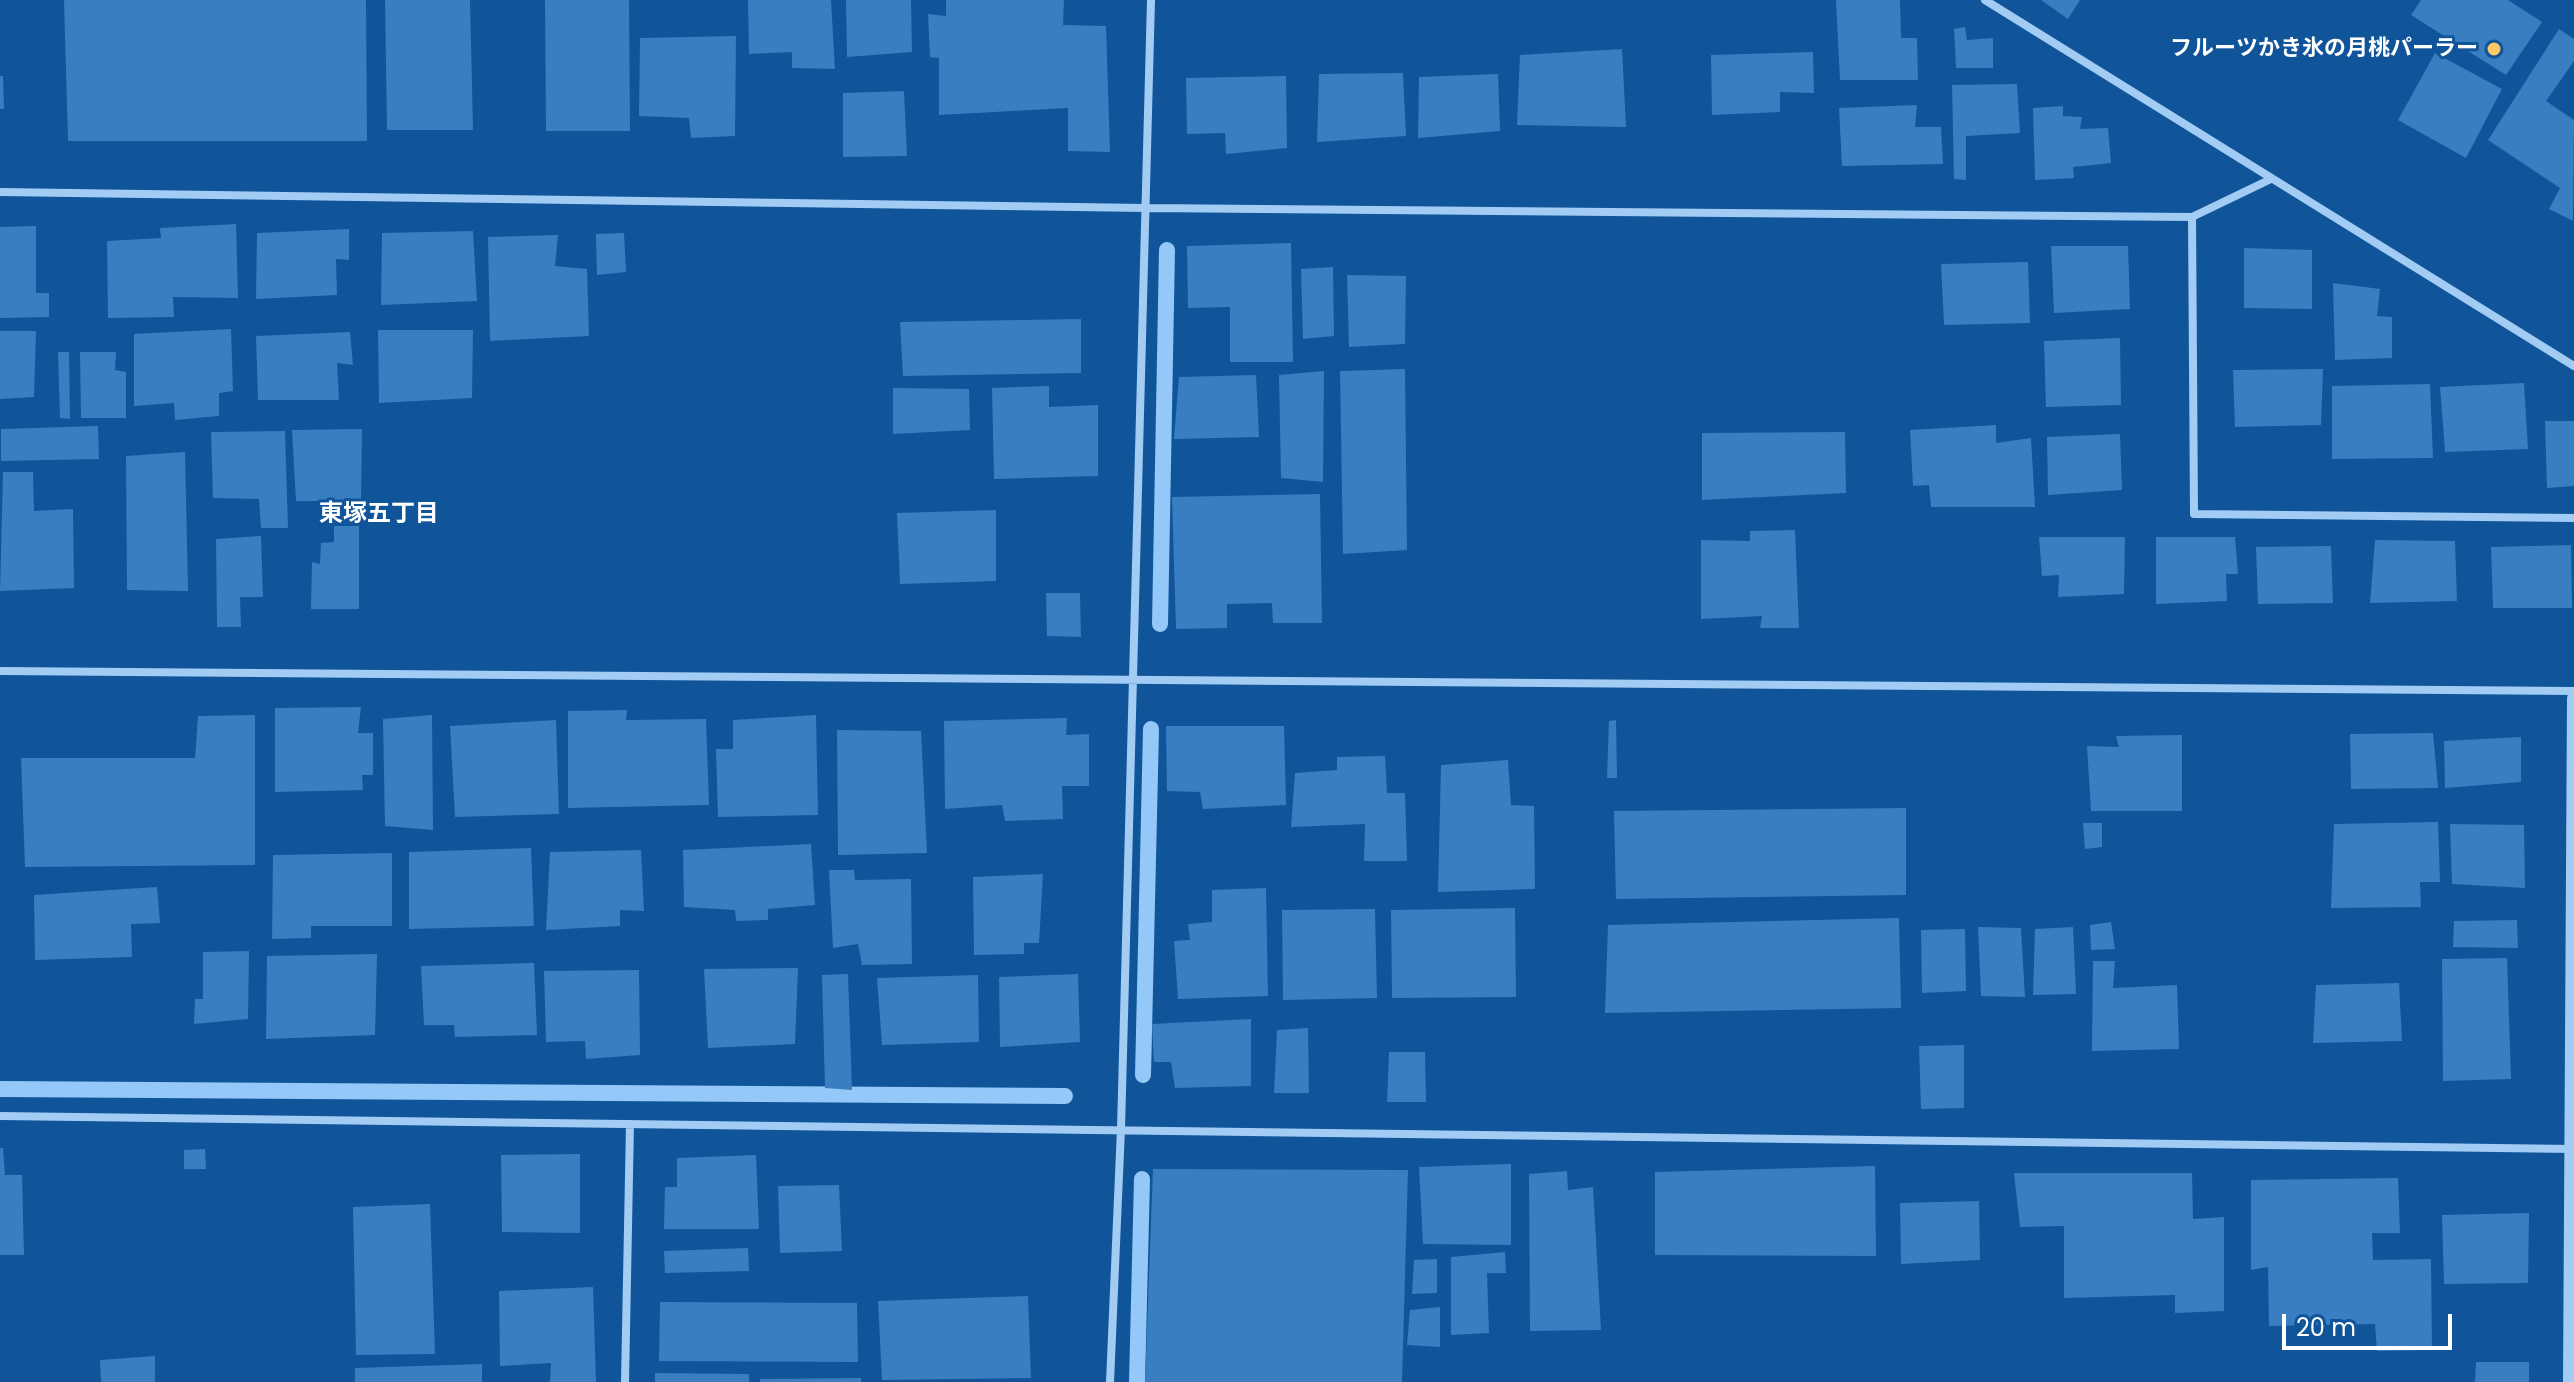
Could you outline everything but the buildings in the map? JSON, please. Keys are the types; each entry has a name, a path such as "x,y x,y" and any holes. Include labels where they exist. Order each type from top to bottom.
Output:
{"street":[{"path":"1110,1382 1121,1129 1151,0"},
{"path":"1985,0 2574,366"},
{"path":"0,192 1146,208 2192,217 2271,179"},
{"path":"2192,217 2194,514 2574,518"},
{"path":"0,671 2574,691"},
{"path":"2570,1382 2574,698"},
{"path":"0,1116 2573,1149"},
{"path":"625,1382 630,1124"}],"waterway":[{"path":"1160,624 1167,250"},
{"path":"1143,1075 1151,729"},
{"path":"0,1089 1065,1096"},
{"path":"1137,1382 1142,1179"}],"place":[{"name":"フルーツかき氷の月桃パーラー","path":"2494,49"}],"district":[{"name":"東塚五丁目","path":"379,515"}]}
